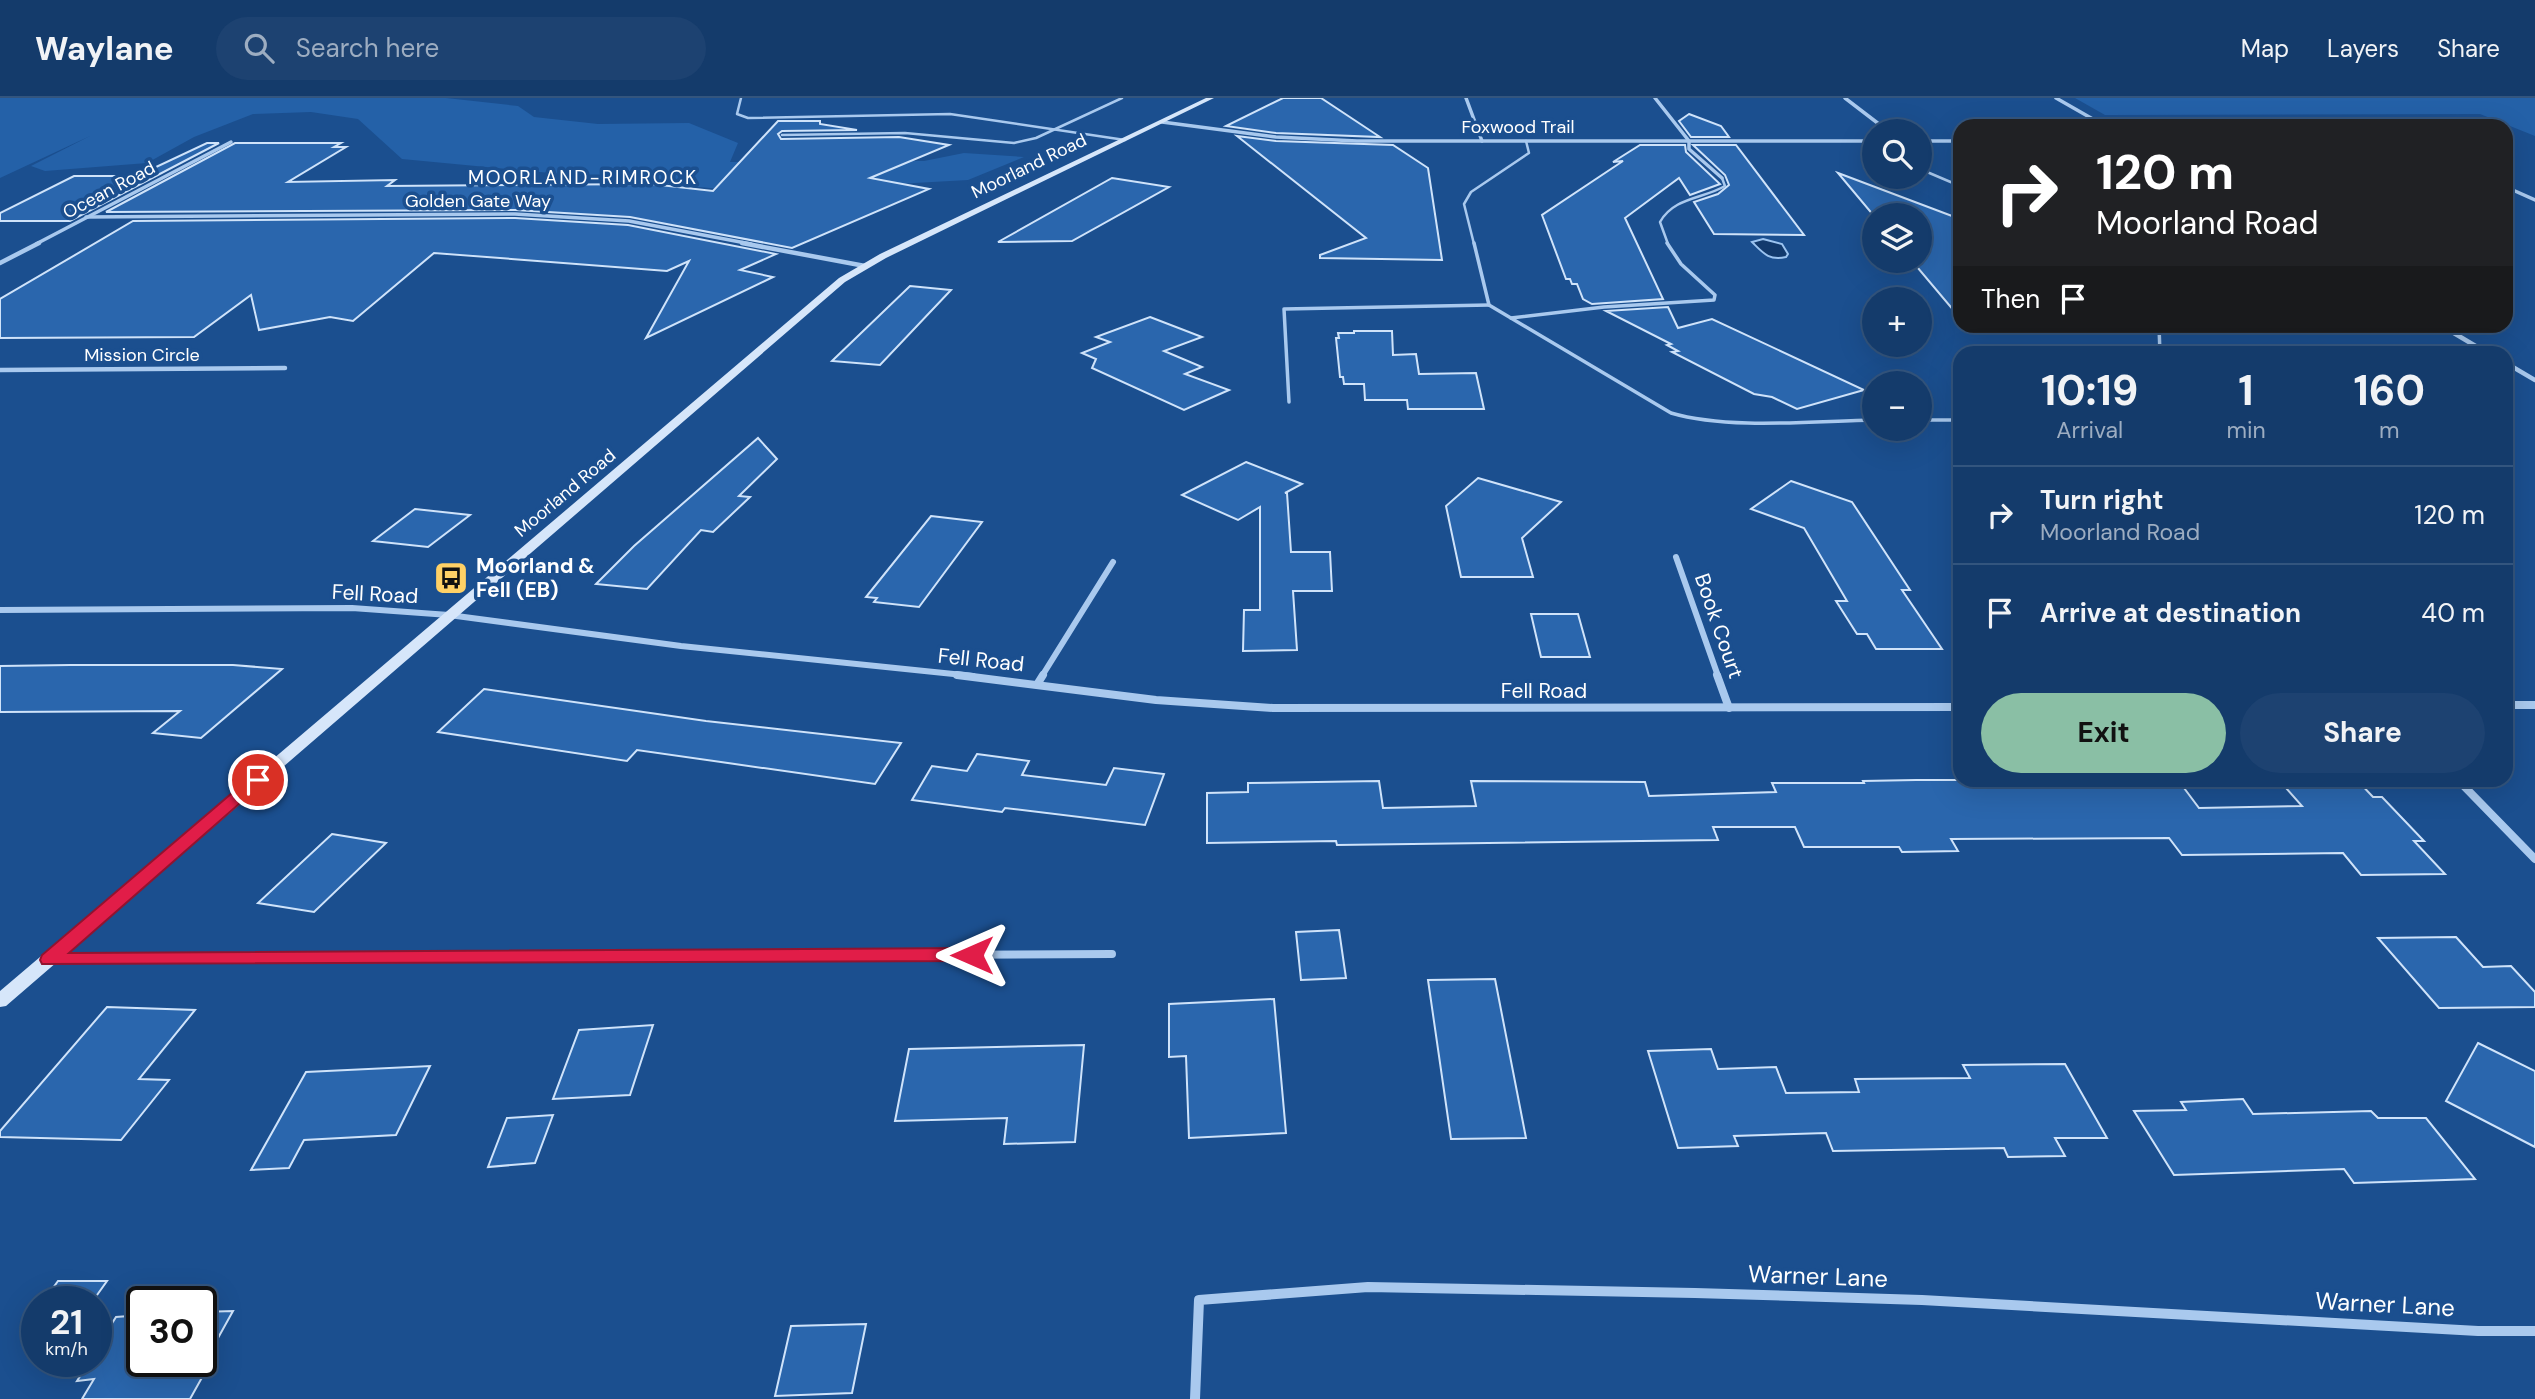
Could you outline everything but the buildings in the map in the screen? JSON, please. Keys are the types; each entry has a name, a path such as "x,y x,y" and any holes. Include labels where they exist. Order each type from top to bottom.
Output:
{"street":[{"name":"Moorland Road","path":"0,1002 842,280 865,266 1211,98"},
{"path":"1466,98 1482,141"},
{"path":"1655,98 1689,141 1689,149 1722,178"},
{"path":"1845,98 1872,119"},
{"path":"2056,98 2093,119"},
{"name":"Foxwood Trail","path":"1162,122 1297,139 1862,142"},
{"path":"1932,141 1953,141"},
{"name":"Ocean Road","path":"0,263 231,142"},
{"path":"2513,190 2535,200"},
{"name":"Golden Gate Way","path":"86,217 501,214 581,216 679,229 865,266"},
{"path":"2454,333 2476,346"},
{"path":"2513,367 2535,380"},
{"name":"Mission Circle","path":"0,370 285,368"},
{"name":"Book Court","path":"1676,556 1729,708"},
{"path":"1038,684 1112,562"},
{"name":"Fell Road","path":"0,610 352,608 449,615 681,646 1156,699 1273,708 1953,707"},
{"path":"2513,705 2535,705"},
{"path":"2465,787 2535,859"},
{"path":"49,960 1112,954"},
{"name":"Warner Lane","path":"1195,1399 1199,1300 1368,1287 1922,1300 2478,1331 2535,1331"}],"lane":[{"path":"741,98 737,114 748,118 950,114 1125,140"},
{"path":"782,135 905,133 1014,143 1036,138 1122,98"},
{"path":"1489,305 1464,204 1471,192 1529,153 1526,141"},
{"path":"1932,174 1953,183"},
{"path":"1511,318 1580,309 1714,300 1715,295 1679,264 1660,222 1662,214 1673,208 1720,190 1725,186 1722,178"},
{"path":"1289,402 1284,309 1489,305 1671,413 1688,418 1754,422 1862,420"},
{"path":"1932,420 1953,420"}],"shaded area":[{"path":"0,98 446,98 518,106 534,117 598,124 689,123 738,143 730,162 924,161 964,153 1024,157 968,180 752,192 402,159 358,119 311,112 253,114 194,137 147,163 45,171 31,166 90,136 0,178"},
{"path":"2075,98 2535,98 2535,136 2513,127 2513,119 2492,119 2480,114 2105,115"},
{"path":"1763,239 1782,244 1788,254 1786,257 1771,257 1752,242"}],"place":[{"name":"Moorland & Fell (EB)","path":"451,578"}],"district":[{"name":"MOORLAND-RIMROCK","path":"583,177"}],"route":[{"path":"258,780 49,960 972,955"}]}
